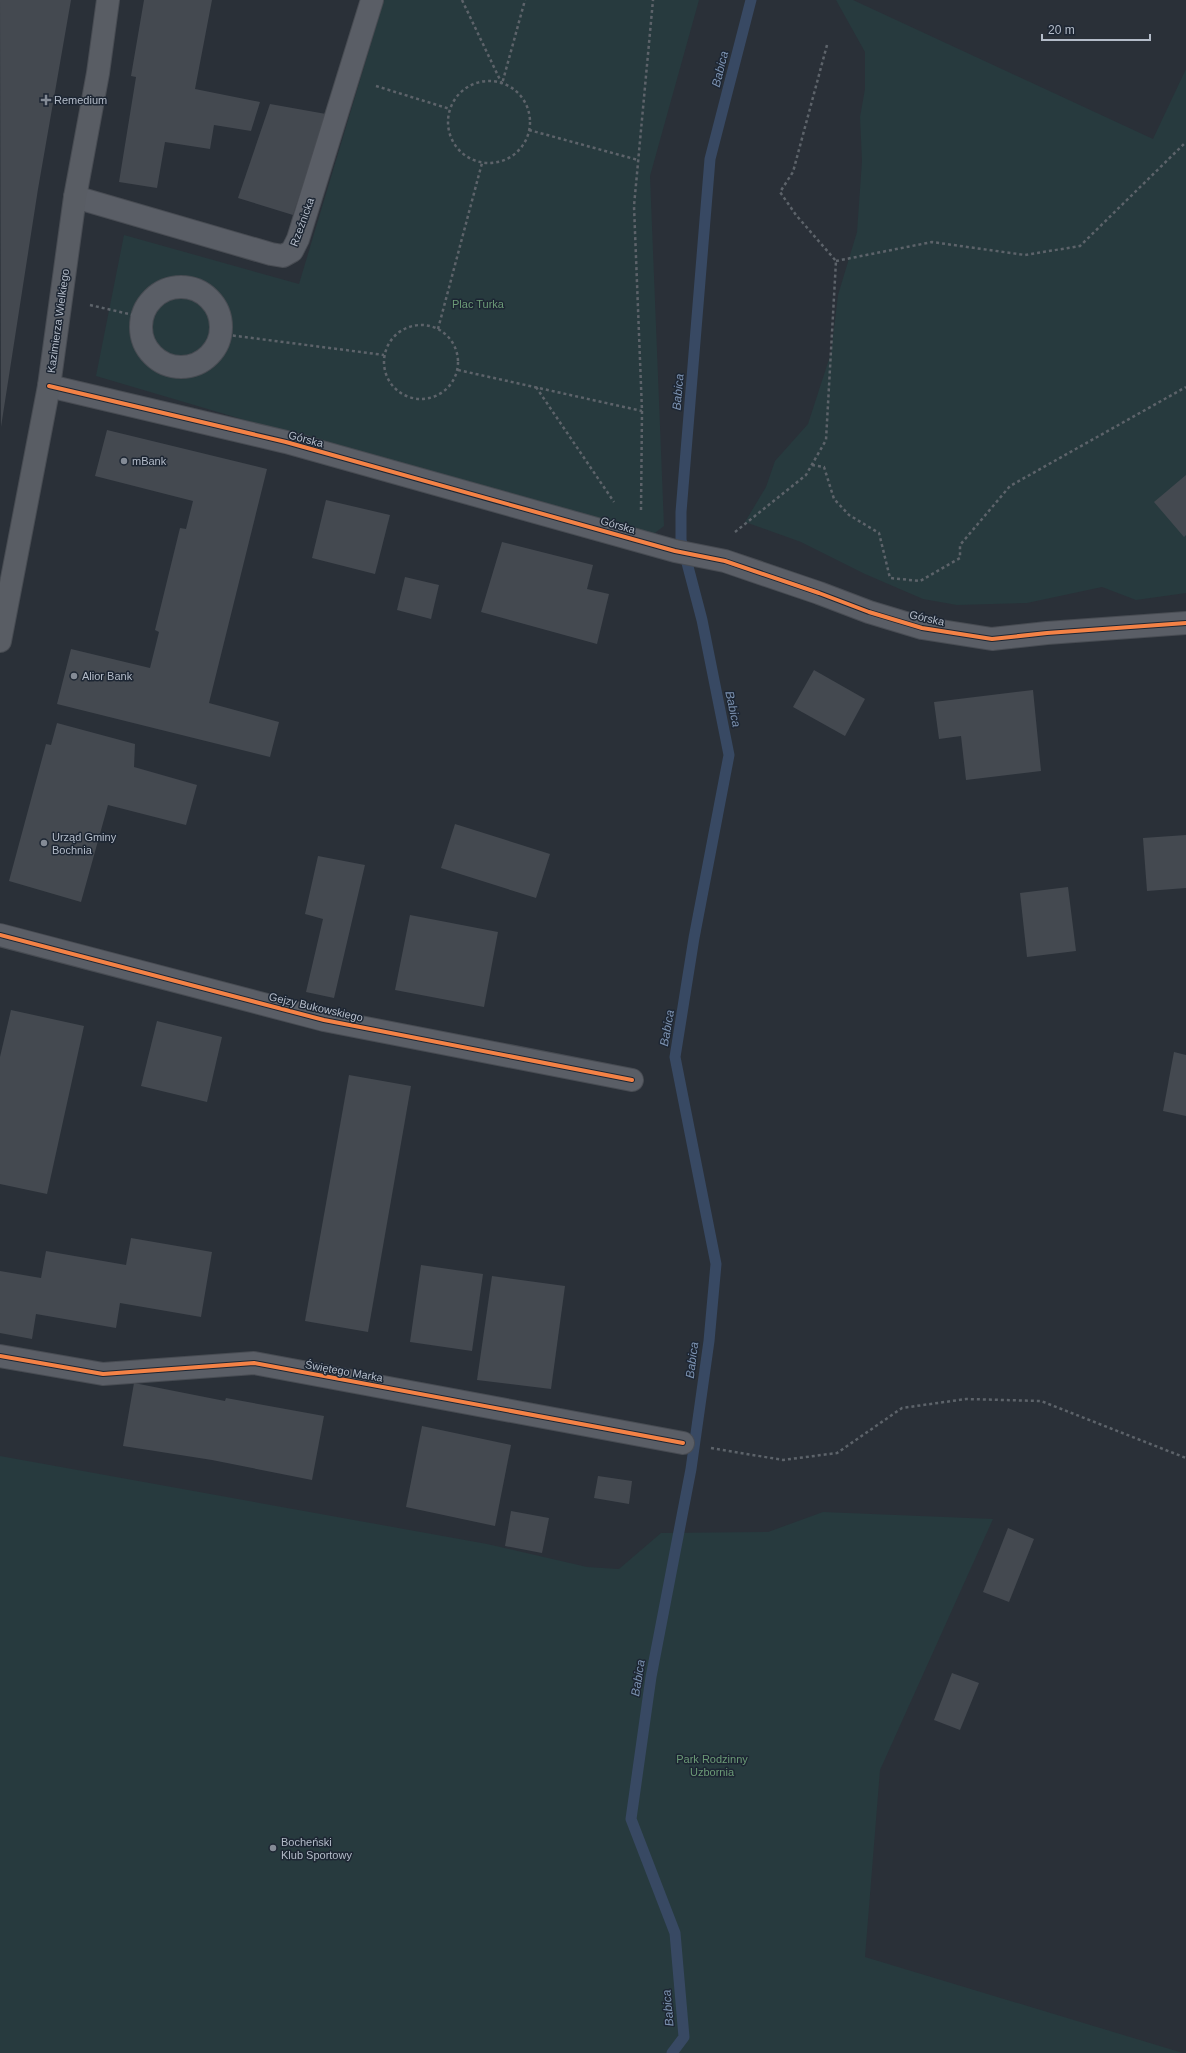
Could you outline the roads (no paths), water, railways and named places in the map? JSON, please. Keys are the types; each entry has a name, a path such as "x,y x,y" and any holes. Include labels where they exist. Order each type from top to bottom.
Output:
{"street":[{"name":"Kazimierza Wielkiego","path":"0,641 48,386 75,197 98,73 108,0"},
{"name":"Rzeźnicka","path":"75,197 283,256 292,251 298,239 372,0"},
{"path":"174,287 188,287 202,292 212,302 220,318 221,334 216,347 204,359 190,366 172,366 158,360 148,349 142,334 142,317 147,306 163,291 174,287"},
{"name":"Górska","path":"48,386 286,442 675,551 705,556 819,592 869,612 922,628 992,639 1186,623"},
{"name":"Gejzy Bukowskiego","path":"0,935 324,1020 632,1080"},
{"name":"Świętego Marka","path":"0,1356 104,1374 254,1363 683,1443"}],"waterway":[{"name":"Babica","path":"672,2053 684,2037 675,1933 631,1819 651,1677 691,1469 709,1341 716,1264 675,1057 694,938 729,755 702,620 681,540 681,512 710,159 751,0"}],"place":[{"name":"Remedium","path":"46,100"},
{"name":"mBank","path":"124,461"},
{"name":"Alior Bank","path":"74,676"},
{"name":"Urząd Gminy Bochnia","path":"44,843"},
{"name":"Bocheński Klub Sportowy","path":"273,1848"}],"park label":[{"name":"Plac Turka","path":"478,304"},
{"name":"Park Rodzinny Uzbornia","path":"712,1765"}]}
